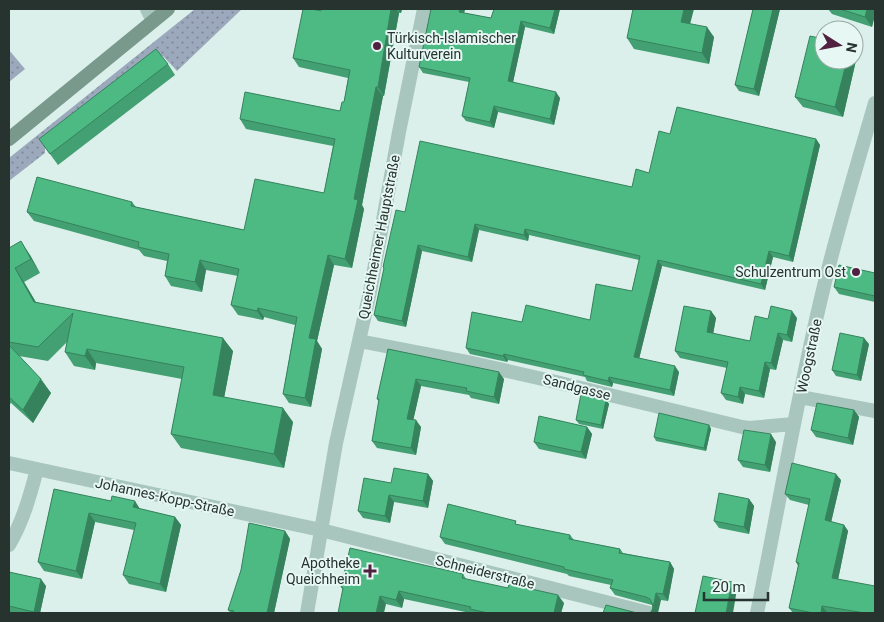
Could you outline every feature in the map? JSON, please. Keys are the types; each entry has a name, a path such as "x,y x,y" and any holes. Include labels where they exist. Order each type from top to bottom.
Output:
{"main road":[{"path":"9,139 150,15 168,9"}],"street":[{"name":"Queichheimer Hauptstraße","path":"307,613 336,443 359,341 424,9"},
{"name":"Woogstraße","path":"757,613 794,424 823,290 875,103"},
{"name":"Sandgasse","path":"359,341 468,362 742,427 794,424"},
{"path":"800,397 875,411"},
{"name":"Johannes-Kopp-Straße","path":"9,463 321,530"},
{"path":"9,545 27,506 37,469"},
{"name":"Schneiderstraße","path":"321,530 649,613"}],"shaded area":[{"path":"195,9 242,9 177,71 163,56 45,148 45,153 9,181 9,158"},
{"path":"9,50 25,69 9,82"}],"building":[{"path":"303,9 321,11 321,9 391,9 378,87 376,87 354,199 358,200 345,259 328,255 309,338 316,339 305,398 283,394 297,317 258,308 257,311 231,305 239,269 200,260 195,282 165,276 169,254 138,247 139,242 27,212 37,177 132,202 131,206 244,230 255,179 324,193 335,139 240,119 245,92 340,111 342,102 344,102 350,70 293,58"},
{"path":"431,9 460,9 459,12 491,18 494,9 555,9 550,28 521,21 508,81 556,92 550,119 494,106 490,122 462,116 470,78 419,67"},
{"path":"633,9 684,9 681,22 707,27 702,53 627,38"},
{"path":"753,9 773,9 754,89 735,85"},
{"path":"840,9 867,9 865,17"},
{"path":"810,36 814,37 814,70 844,70 835,107 795,97"},
{"path":"156,49 168,64 50,154 39,139"},
{"path":"677,107 816,139 789,256 769,251 761,284 658,260 634,357 675,366 670,390 609,377 608,381 583,375 584,372 504,354 503,356 466,348 472,312 522,322 526,305 590,320 596,284 632,291 640,256 525,229 524,235 475,224 468,257 418,245 402,321 374,315 396,210 405,212 420,141 632,187 636,169 649,173 659,131 670,134"},
{"path":"21,241 31,259 15,268 34,302 223,338 213,395 283,408 274,454 171,434 184,367 87,349 85,356 65,352 73,313 38,347 9,342 9,248"},
{"path":"839,265 875,273 875,296 834,287"},
{"path":"684,306 711,311 707,332 750,341 755,316 768,319 771,306 792,311 787,335 778,333 771,363 765,362 759,391 740,387 738,397 721,393 728,362 675,351"},
{"path":"840,333 864,338 857,375 832,370"},
{"path":"9,345 41,379 23,410 9,397"},
{"path":"388,349 499,372 494,397 466,391 467,388 416,379 407,419 416,420 411,448 372,441 379,399 377,399"},
{"path":"581,394 606,400 601,425 576,420"},
{"path":"817,403 854,410 848,438 811,430"},
{"path":"659,413 709,425 704,448 654,437"},
{"path":"539,416 587,427 581,452 534,442"},
{"path":"744,430 771,434 765,465 738,460"},
{"path":"792,463 836,474 825,520 844,525 832,578 875,586 875,613 822,606 821,613 789,608 799,563 796,562 810,499 785,494"},
{"path":"394,468 428,474 423,501 389,495 385,516 358,511 364,478 391,483"},
{"path":"54,489 111,501 112,496 135,501 133,507 175,517 160,584 123,575 136,523 89,513 76,571 38,562"},
{"path":"719,493 749,499 744,527 714,521"},
{"path":"448,504 516,521 515,524 570,535 569,539 620,549 619,553 670,562 663,594 656,593 653,608 650,599 646,597 610,588 613,580 564,569 564,567 440,537"},
{"path":"249,523 285,531 267,613 233,613 234,611 228,610 241,570"},
{"path":"350,548 463,574 462,578 508,588 509,584 558,595 554,613 488,613 470,609 471,607 399,591 396,600 380,596 376,613 338,613 343,588 341,587"},
{"path":"9,572 41,579 34,612 9,606"},
{"path":"703,576 732,582 726,613 695,613"},
{"path":"606,605 637,613 603,613"}],"place":[{"name":"Türkisch-Islamischer Kulturverein","path":"377,46"},
{"name":"Schulzentrum Ost","path":"856,272"},
{"name":"Apotheke Queichheim","path":"370,571"}]}
